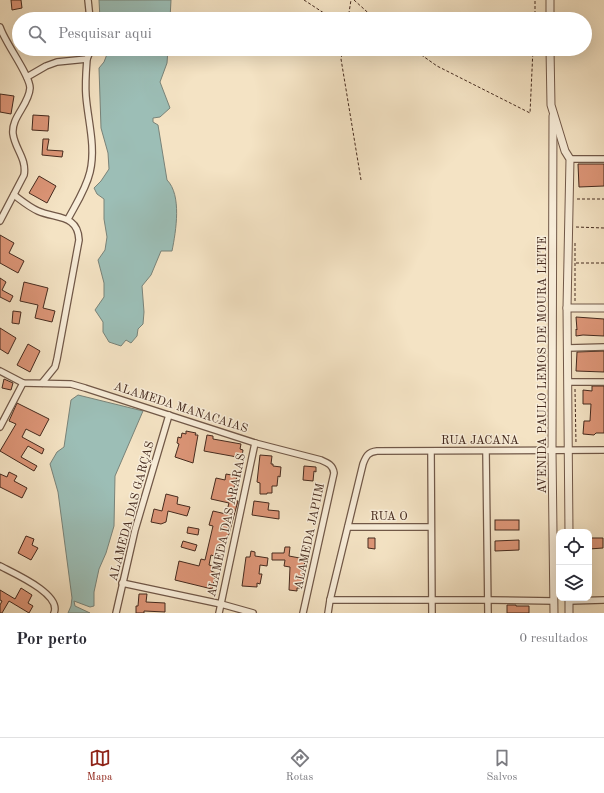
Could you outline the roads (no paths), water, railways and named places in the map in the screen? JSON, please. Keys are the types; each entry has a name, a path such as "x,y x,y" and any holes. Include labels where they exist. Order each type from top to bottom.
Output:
{"street":[{"path":"88,0 89,12"},
{"path":"550,0 550,12"},
{"path":"0,27 3,37 12,52"},
{"path":"0,222 26,169 13,136 13,129 16,119 28,99 30,87 27,77 14,56"},
{"path":"68,219 87,184 92,160 85,76 88,56"},
{"name":"AVENIDA PAULO LEMOS DE MOURA LEITE","path":"550,56 549,86 553,116 565,151 570,159 567,308 568,348 572,383 573,450 569,529"},
{"path":"27,77 46,66 57,62 87,59"},
{"name":"AVENIDA PAULO LEMOS DE MOURA LEITE","path":"553,116 552,451 554,613"},
{"path":"570,159 604,159"},
{"path":"14,195 36,210 68,219 77,228 79,240 57,360 55,367 42,384"},
{"path":"567,308 604,308"},
{"path":"568,348 604,347"},
{"path":"0,371 23,383 0,427"},
{"path":"572,383 604,382"},
{"name":"ALAMEDA MANACAIAS","path":"23,383 71,384 255,443 321,460 330,465"},
{"name":"ALAMEDA DAS GARÇAS","path":"116,613 135,530 169,415"},
{"name":"ALAMEDA DAS ARARAS","path":"219,613 255,443"},
{"name":"RUA JACANA","path":"348,527 363,464 367,454 373,452 604,450"},
{"path":"486,451 488,613"},
{"path":"431,452 432,613"},
{"name":"ALAMEDA JAPIIM","path":"304,613 334,473 333,468 330,465"},
{"path":"328,613 348,527"},
{"name":"RUA O","path":"348,527 431,527"},
{"path":"0,566 43,591 53,600 55,606 54,613"},
{"path":"122,583 220,604 253,613"},
{"path":"330,600 554,601"},
{"path":"592,600 604,600"},
{"path":"569,601 569,613"}],"water":[{"path":"99,0 171,0 170,12 100,12"},
{"path":"106,56 168,56 167,63 160,82 170,108 160,117 153,118 153,122 158,125 167,180 175,195 177,214 172,251 161,251 151,275 142,286 144,312 143,324 138,329 137,336 131,343 126,340 121,346 109,342 103,332 103,322 95,310 104,297 104,283 98,260 105,250 107,237 104,219 104,199 97,194 94,188 109,169 108,153 101,128 99,68"},
{"path":"78,395 143,411 115,476 114,526 106,553 99,569 94,592 94,606 90,607 74,601 75,606 90,613 68,613 72,598 58,492 50,464 57,452 64,447 71,400"}]}
